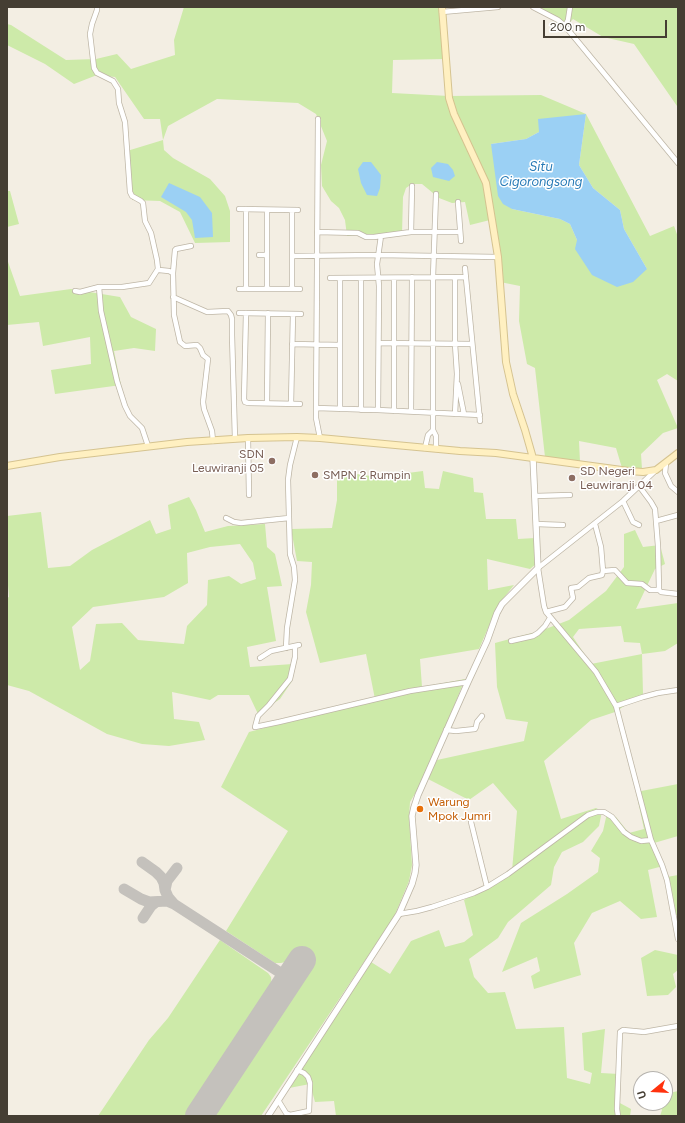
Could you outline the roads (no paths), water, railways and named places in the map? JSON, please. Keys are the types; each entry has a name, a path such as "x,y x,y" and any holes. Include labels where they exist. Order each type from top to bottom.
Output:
{"main road":[{"path":"442,9 449,98 454,114 486,183 498,257 506,362 513,394 533,458"},
{"path":"7,466 60,457 187,442 248,438 297,437 312,437 436,449 496,453 643,472 656,470 678,453"}],"street":[{"path":"74,292 80,292 99,286 122,287 149,283 158,269 151,233 145,221 143,203 132,196 130,192 125,122 119,103 118,89 113,81 97,73 94,68 90,34 97,7"},
{"path":"442,9 498,7"},
{"path":"533,7 558,20 565,26 678,163"},
{"path":"565,26 568,20 570,7"},
{"path":"318,119 316,408 317,427 320,438"},
{"path":"411,232 412,186"},
{"path":"436,194 433,277 433,430 436,436 436,449"},
{"path":"458,202 461,241"},
{"path":"239,209 298,210"},
{"path":"246,209 246,289"},
{"path":"267,210 267,289"},
{"path":"292,210 292,289"},
{"path":"317,232 358,233 366,237 411,232 460,232"},
{"path":"378,410 378,255 380,236"},
{"path":"191,246 175,250 173,272 174,315 180,342 185,346 198,345 203,355 208,359 203,402 212,431 213,441"},
{"path":"259,255 267,255"},
{"path":"293,256 378,255 498,257"},
{"path":"465,268 480,420"},
{"path":"158,269 173,272"},
{"path":"411,412 412,277"},
{"path":"455,277 455,414"},
{"path":"330,278 466,277"},
{"path":"340,278 340,409"},
{"path":"361,278 361,410"},
{"path":"394,278 394,411"},
{"path":"99,286 101,311 117,381 125,406 130,416 142,428 148,446"},
{"path":"238,289 300,289"},
{"path":"173,297 207,312 228,311 231,315 235,439"},
{"path":"239,313 301,314"},
{"path":"246,313 245,402 300,404"},
{"path":"267,403 268,313"},
{"path":"291,404 293,314"},
{"path":"379,343 472,344"},
{"path":"292,344 340,345"},
{"path":"456,374 464,414"},
{"path":"316,408 480,415"},
{"path":"312,437 317,427"},
{"path":"425,448 428,435 433,430"},
{"path":"286,648 287,628 294,580 294,567 290,554 288,480 297,437"},
{"path":"248,438 249,495"},
{"path":"533,458 538,568 544,606 550,618 592,666 602,680 616,706 651,840 667,880 678,939"},
{"path":"666,463 665,473 672,486 678,492"},
{"path":"268,1116 399,914 412,884 416,865 412,816 414,807 446,730 487,641 497,613 502,604 538,568 623,501 656,470"},
{"path":"639,486 651,502 654,509 658,546 659,590"},
{"path":"535,496 570,496"},
{"path":"623,501 633,522 639,525"},
{"path":"656,521 678,515"},
{"path":"226,518 234,522 241,523 289,518"},
{"path":"536,524 563,525"},
{"path":"546,612 565,607 573,598 571,588 578,587 589,578 602,575 601,547 595,524"},
{"path":"603,571 615,570 627,583 642,584 650,590 659,590 661,592 678,594"},
{"path":"511,641 533,636 545,626 550,618"},
{"path":"260,658 271,651 297,646 290,679 258,716 254,727 410,691 468,682"},
{"path":"616,706 642,697 678,690"},
{"path":"446,730 456,731 475,729 477,722 482,716"},
{"path":"399,914 432,907 487,887 508,874 588,815 597,812 604,812 631,837 641,841 651,840"},
{"path":"471,822 487,887"},
{"path":"618,1116 620,1032 623,1030 644,1032 678,1026"},
{"path":"278,1100 286,1113 290,1115 309,1111 310,1083 308,1077 304,1073 297,1070"}],"water":[{"name":"Situ Cigorongsong","path":"586,114 579,165 593,188 620,210 624,229 647,269 633,282 617,287 592,275 575,249 577,240 570,224 560,219 512,209 503,204 498,196 491,144 526,139 539,132 538,119"},
{"path":"363,162 371,162 381,175 380,188 377,196 367,195 361,183 358,169"},
{"path":"437,162 448,164 453,170 455,176 449,181 433,177 431,168"},
{"path":"169,183 200,197 212,213 213,237 195,238 192,220 186,212 161,197"}],"place":[{"name":"SDN Leuwiranji 05","path":"272,461"},
{"name":"SMPN 2 Rumpin","path":"315,475"},
{"name":"SD Negeri Leuwiranji 04","path":"572,478"},
{"name":"Warung Mpok Jumri","path":"420,809"}]}
